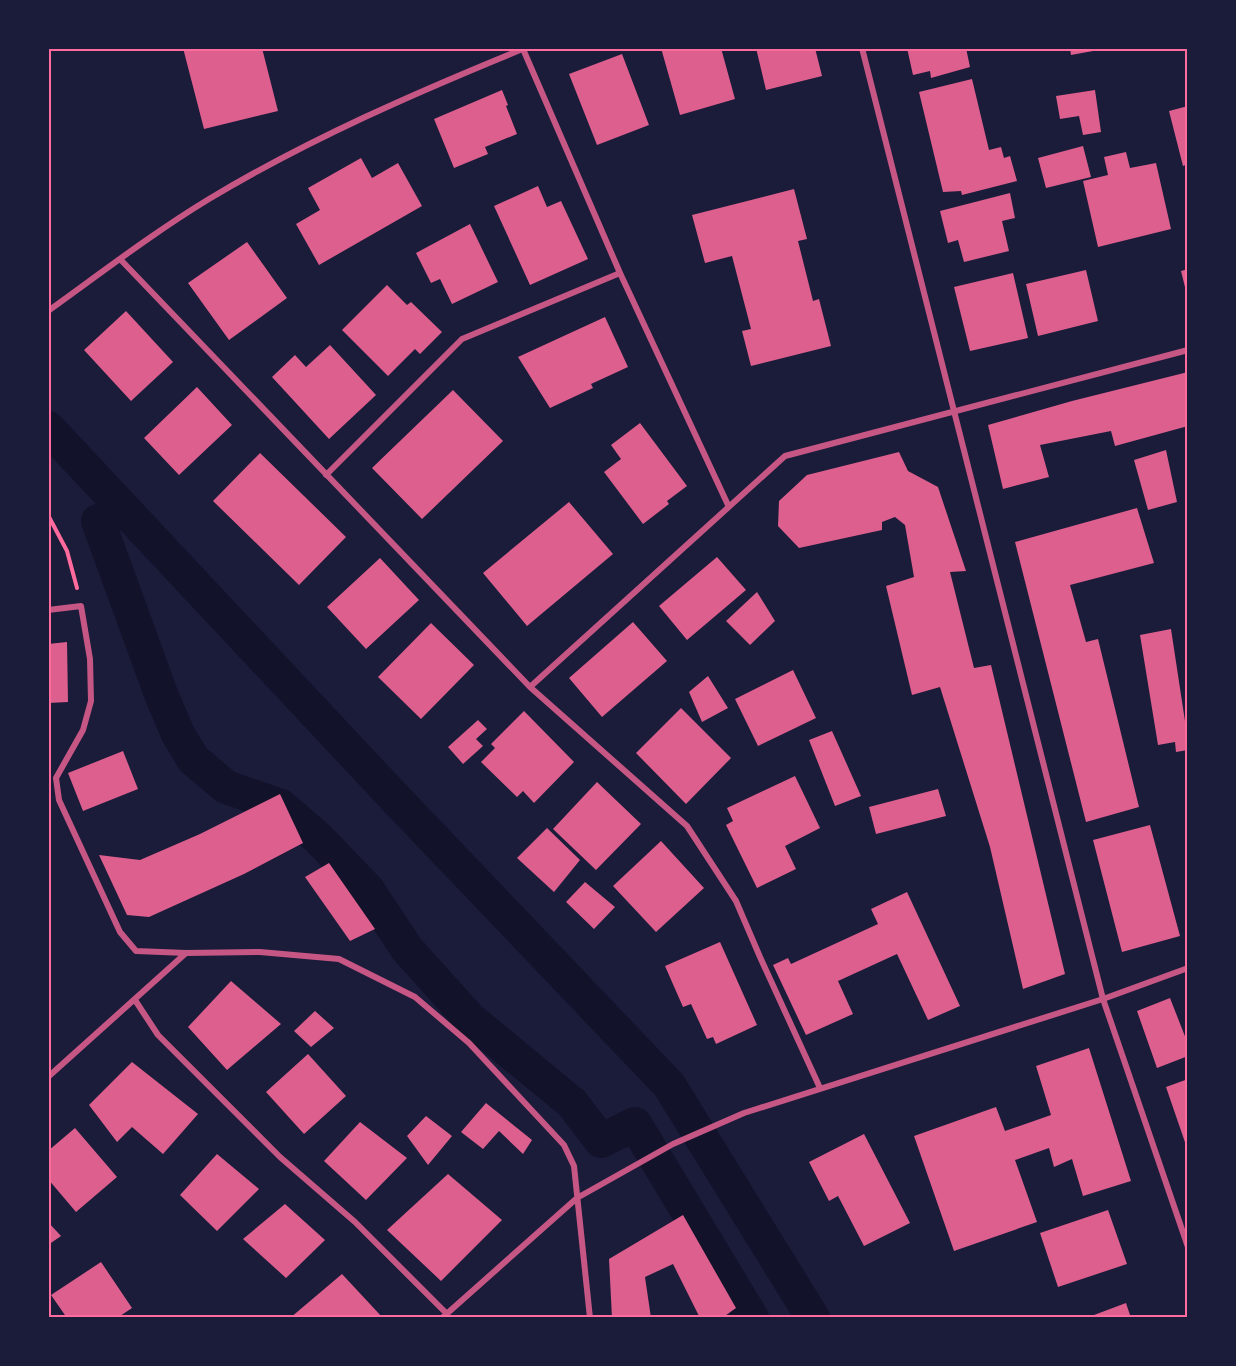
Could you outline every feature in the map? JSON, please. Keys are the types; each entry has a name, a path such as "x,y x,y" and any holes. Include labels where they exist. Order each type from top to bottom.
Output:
{"street":[{"path":"48,311 120,259 209,200 307,146 396,102 524,48 620,273 728,506"},
{"path":"862,48 1103,999 1188,1247"},
{"path":"120,259 530,687 687,826 736,901 820,1088"},
{"path":"326,475 462,339 620,273"},
{"path":"530,687 785,456 1188,350"},
{"path":"48,610 81,606 90,659 91,701 83,730 56,778 59,800 120,932 136,951 260,952 339,959 415,997 469,1043 564,1146 574,1166 590,1318"},
{"path":"48,1077 186,953"},
{"path":"135,1000 159,1035 280,1157 355,1221 445,1316 577,1198 671,1146 744,1113 1103,999 1188,968"}],"path":[{"path":"48,515 67,551 81,606"}],"building":[{"path":"183,48 262,48 278,111 204,129"},
{"path":"661,48 721,48 735,99 680,115"},
{"path":"756,48 815,48 822,76 766,90"},
{"path":"907,48 966,48 970,67 931,78 930,71 913,75"},
{"path":"1070,48 1104,48 1104,49 1071,55"},
{"path":"622,54 649,125 597,145 569,74"},
{"path":"972,79 989,150 1001,147 1004,158 1010,156 1017,181 962,195 961,191 943,192 919,92"},
{"path":"502,90 517,134 485,147 488,154 454,168 434,119"},
{"path":"1095,90 1101,132 1083,135 1079,116 1060,119 1056,96"},
{"path":"1188,106 1188,164 1183,166 1169,111"},
{"path":"1083,146 1091,177 1046,188 1038,158"},
{"path":"1126,152 1130,168 1156,163 1171,229 1098,247 1083,181 1108,175 1104,157"},
{"path":"361,158 372,178 398,163 422,206 319,265 296,224 320,210 308,188"},
{"path":"538,186 547,207 561,201 588,259 530,285 494,206"},
{"path":"794,189 807,239 798,241 813,301 819,299 831,346 751,366 742,331 751,329 732,256 705,263 692,215"},
{"path":"1010,193 1015,218 1002,221 1009,251 964,262 958,240 948,243 940,211"},
{"path":"470,224 498,282 452,304 440,279 431,283 416,253"},
{"path":"247,242 287,298 229,340 188,283"},
{"path":"1188,269 1188,295 1187,295 1181,271"},
{"path":"1086,270 1098,321 1038,336 1026,284"},
{"path":"1013,273 1028,338 970,351 954,287"},
{"path":"387,285 407,305 411,302 442,332 420,354 415,349 388,376 342,330"},
{"path":"126,311 173,362 131,401 84,350"},
{"path":"605,317 628,367 591,384 593,388 550,408 518,357"},
{"path":"330,345 376,395 329,439 272,377 295,355 306,367"},
{"path":"1188,372 1188,426 1115,446 1111,431 1040,445 1049,477 1003,489 988,425"},
{"path":"197,387 232,425 179,475 144,438"},
{"path":"453,390 503,441 422,519 372,468"},
{"path":"640,423 687,486 667,501 669,504 643,524 604,472 621,459 611,445"},
{"path":"1166,450 1177,502 1148,510 1134,460"},
{"path":"899,452 908,471 938,487 966,571 950,572 974,668 991,665 1065,974 1023,989 990,847 940,687 912,695 886,586 914,577 905,525 895,517 882,522 882,530 799,548 778,526 779,501 807,475"},
{"path":"260,453 346,537 299,585 213,501"},
{"path":"569,502 613,554 527,626 483,573"},
{"path":"1137,508 1154,563 1070,585 1086,642 1098,639 1139,807 1086,822 1015,542"},
{"path":"717,557 746,590 687,640 659,606"},
{"path":"380,558 419,600 366,649 327,607"},
{"path":"757,592 775,621 750,645 726,621"},
{"path":"633,622 667,661 602,717 569,678"},
{"path":"431,623 474,665 421,719 378,677"},
{"path":"1171,629 1188,741 1188,750 1176,752 1175,742 1158,745 1140,635"},
{"path":"67,642 68,702 48,703 48,644"},
{"path":"793,670 816,718 758,746 735,699"},
{"path":"708,676 728,708 702,722 689,692"},
{"path":"681,708 731,758 686,804 636,753"},
{"path":"524,711 574,762 534,803 523,791 517,797 481,762 495,748 491,744"},
{"path":"478,720 487,729 476,739 483,746 463,764 448,747"},
{"path":"832,731 861,796 835,806 809,740"},
{"path":"123,751 138,789 83,811 68,773"},
{"path":"795,776 820,828 785,846 796,869 757,888 726,825 733,821 727,808"},
{"path":"597,782 641,824 596,870 553,829"},
{"path":"938,789 946,816 876,834 869,807"},
{"path":"280,794 303,843 244,874 149,917 127,915 99,855 140,860 200,834"},
{"path":"1150,825 1180,936 1122,952 1093,840"},
{"path":"547,828 580,860 554,892 517,858"},
{"path":"661,841 704,888 656,932 613,886"},
{"path":"329,863 375,929 350,941 305,877"},
{"path":"585,882 615,907 594,929 566,902"},
{"path":"907,892 960,1006 928,1020 897,954 838,981 853,1014 806,1035 773,965 788,958 791,964 878,924 871,909"},
{"path":"720,942 757,1025 716,1044 713,1037 707,1039 691,1004 683,1007 665,966"},
{"path":"231,981 281,1024 227,1070 188,1027"},
{"path":"1170,998 1188,1044 1188,1056 1157,1068 1137,1011"},
{"path":"315,1011 334,1028 311,1047 294,1031"},
{"path":"1089,1048 1131,1181 1083,1196 1072,1159 1054,1167 1049,1148 1015,1160 1037,1222 954,1251 914,1136 996,1107 1005,1131 1051,1115 1036,1066"},
{"path":"308,1054 346,1096 304,1134 266,1092"},
{"path":"132,1062 198,1114 163,1154 132,1127 117,1142 89,1105"},
{"path":"1188,1079 1188,1151 1166,1087"},
{"path":"486,1103 532,1140 523,1154 499,1131 483,1149 461,1132"},
{"path":"426,1116 452,1136 428,1165 407,1136"},
{"path":"360,1122 407,1158 366,1200 324,1161"},
{"path":"75,1128 117,1177 76,1212 48,1179 48,1151"},
{"path":"864,1134 910,1223 864,1246 838,1196 829,1201 809,1162"},
{"path":"217,1154 259,1189 217,1231 180,1195"},
{"path":"448,1174 502,1220 441,1281 387,1230"},
{"path":"285,1204 325,1240 286,1278 243,1239"},
{"path":"1108,1210 1127,1264 1058,1287 1040,1233"},
{"path":"683,1215 736,1308 722,1318 700,1318 673,1264 645,1277 651,1318 612,1318 609,1259"},
{"path":"48,1222 61,1236 48,1245"},
{"path":"101,1262 132,1308 117,1318 67,1318 51,1295"},
{"path":"342,1274 383,1318 290,1318"},
{"path":"1126,1303 1131,1318 1086,1318"}],"waterway":[{"path":"48,428 395,798 669,1085 813,1318"},
{"path":"98,521 161,694 178,734 193,759 226,787 281,806 318,838 368,890 407,949 470,1019 572,1103 601,1141 635,1124 752,1318"}]}
